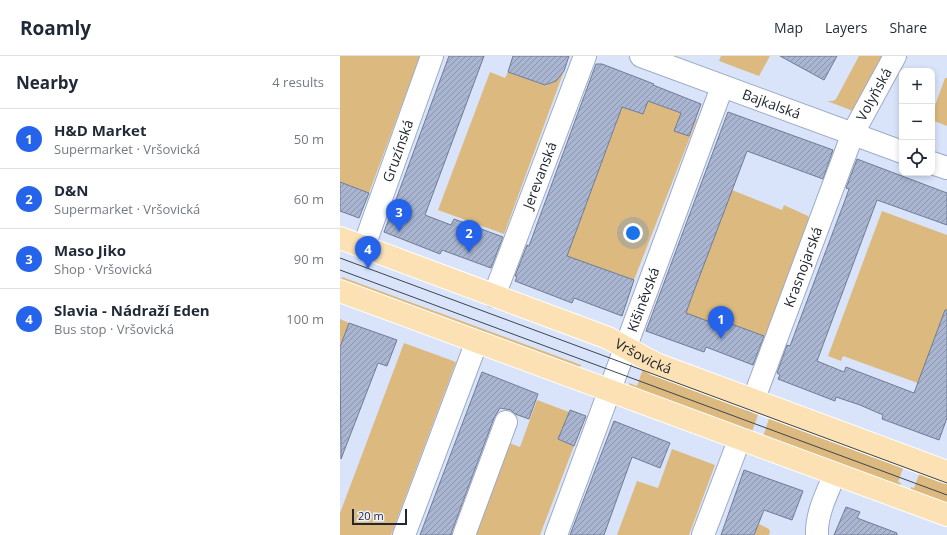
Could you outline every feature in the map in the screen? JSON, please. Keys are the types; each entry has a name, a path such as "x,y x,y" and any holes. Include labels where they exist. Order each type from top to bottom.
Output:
{"main road":[{"name":"Vršovická","path":"340,238 608,338 656,364 947,472"},
{"path":"340,291 947,516"}],"street":[{"name":"Gruzínská","path":"364,246 432,56"},
{"name":"Jerevanská","path":"494,296 585,56"},
{"name":"Bajkalská","path":"641,56 899,151"},
{"name":"Volyňská","path":"853,133 895,56"},
{"name":"Kišiněvská","path":"556,535 722,87"},
{"name":"Krasnojarská","path":"753,401 853,133"},
{"path":"935,164 947,168"},
{"path":"404,535 477,341"},
{"path":"464,535 506,422"},
{"path":"703,535 740,438"},
{"path":"817,535 816,526 818,517 835,474"}],"shaded area":[{"path":"340,56 420,56 369,193 340,182"},
{"path":"721,56 770,56 759,76 719,61"},
{"path":"859,56 885,56 853,111 827,101 833,101 836,99"},
{"path":"564,71 504,234 438,210 490,72 505,78 508,72 547,86 548,84 556,81"},
{"path":"945,78 947,78 947,126 935,121 935,106"},
{"path":"648,101 681,113 675,131 689,136 696,118 697,119 634,280 587,263 557,263 569,250 617,121 616,105 642,114"},
{"path":"732,190 782,210 784,205 808,216 809,219 765,337 715,318 713,323 683,319"},
{"path":"882,211 947,235 947,315 926,386 843,356 841,361 828,356"},
{"path":"342,277 581,365 578,372 340,283"},
{"path":"340,319 349,323 340,348"},
{"path":"404,343 456,362 391,535 340,535 340,513"},
{"path":"644,366 760,409 751,435 629,388 629,383 637,386"},
{"path":"537,400 569,412 558,439 574,446 540,535 474,535 501,440 520,447"},
{"path":"771,413 905,463 898,482 901,483 898,491 762,439"},
{"path":"672,449 715,465 689,535 617,535 637,481 658,488"},
{"path":"921,469 947,479 947,509 909,495 911,487 914,488"},
{"path":"759,524 769,529 769,535 754,535"}],"building":[{"path":"449,56 484,56 425,215 451,225 454,219 503,237 491,268 442,250 440,254 384,232"},
{"path":"513,56 569,56 564,71 556,81 545,85 508,72"},
{"path":"780,56 837,56 824,80"},
{"path":"596,64 602,64 701,104 689,136 674,131 681,113 648,101 643,114 622,107 567,256 634,280 622,316 574,298 572,303 515,281 517,277 515,276 527,245 529,246"},
{"path":"728,112 833,150 823,179 747,151 691,299 686,313 713,323 715,318 764,336 753,365 706,347 704,352 646,331"},
{"path":"857,159 947,193 947,225 877,200 817,361 844,372 846,367 914,393 945,310 947,310 947,418 939,440 882,419 883,415 860,405 836,397 835,401 778,379 780,375 777,373 787,345 790,346 849,189 846,188"},
{"path":"340,182 369,193 359,218 340,211"},
{"path":"349,323 397,340 387,366 378,363 341,459 340,347"},
{"path":"482,372 538,394 529,419 515,414 511,410 500,408 494,418 452,531 452,535 420,535"},
{"path":"570,410 586,416 574,446 558,439"},
{"path":"614,421 670,443 660,468 632,457 604,535 570,535"},
{"path":"744,470 803,491 792,520 764,510 754,535 721,535"},
{"path":"846,507 860,512 857,518 897,533 897,535 834,535"}],"tram line":[{"path":"340,258 947,483"},
{"path":"340,270 947,495"}],"place":[{"name":"Maso Jiko","path":"399,232"},
{"name":"D&N","path":"469,253"},
{"name":"Slavia - Nádraží Eden","path":"368,269"},
{"name":"H&D Market","path":"721,339"}]}
